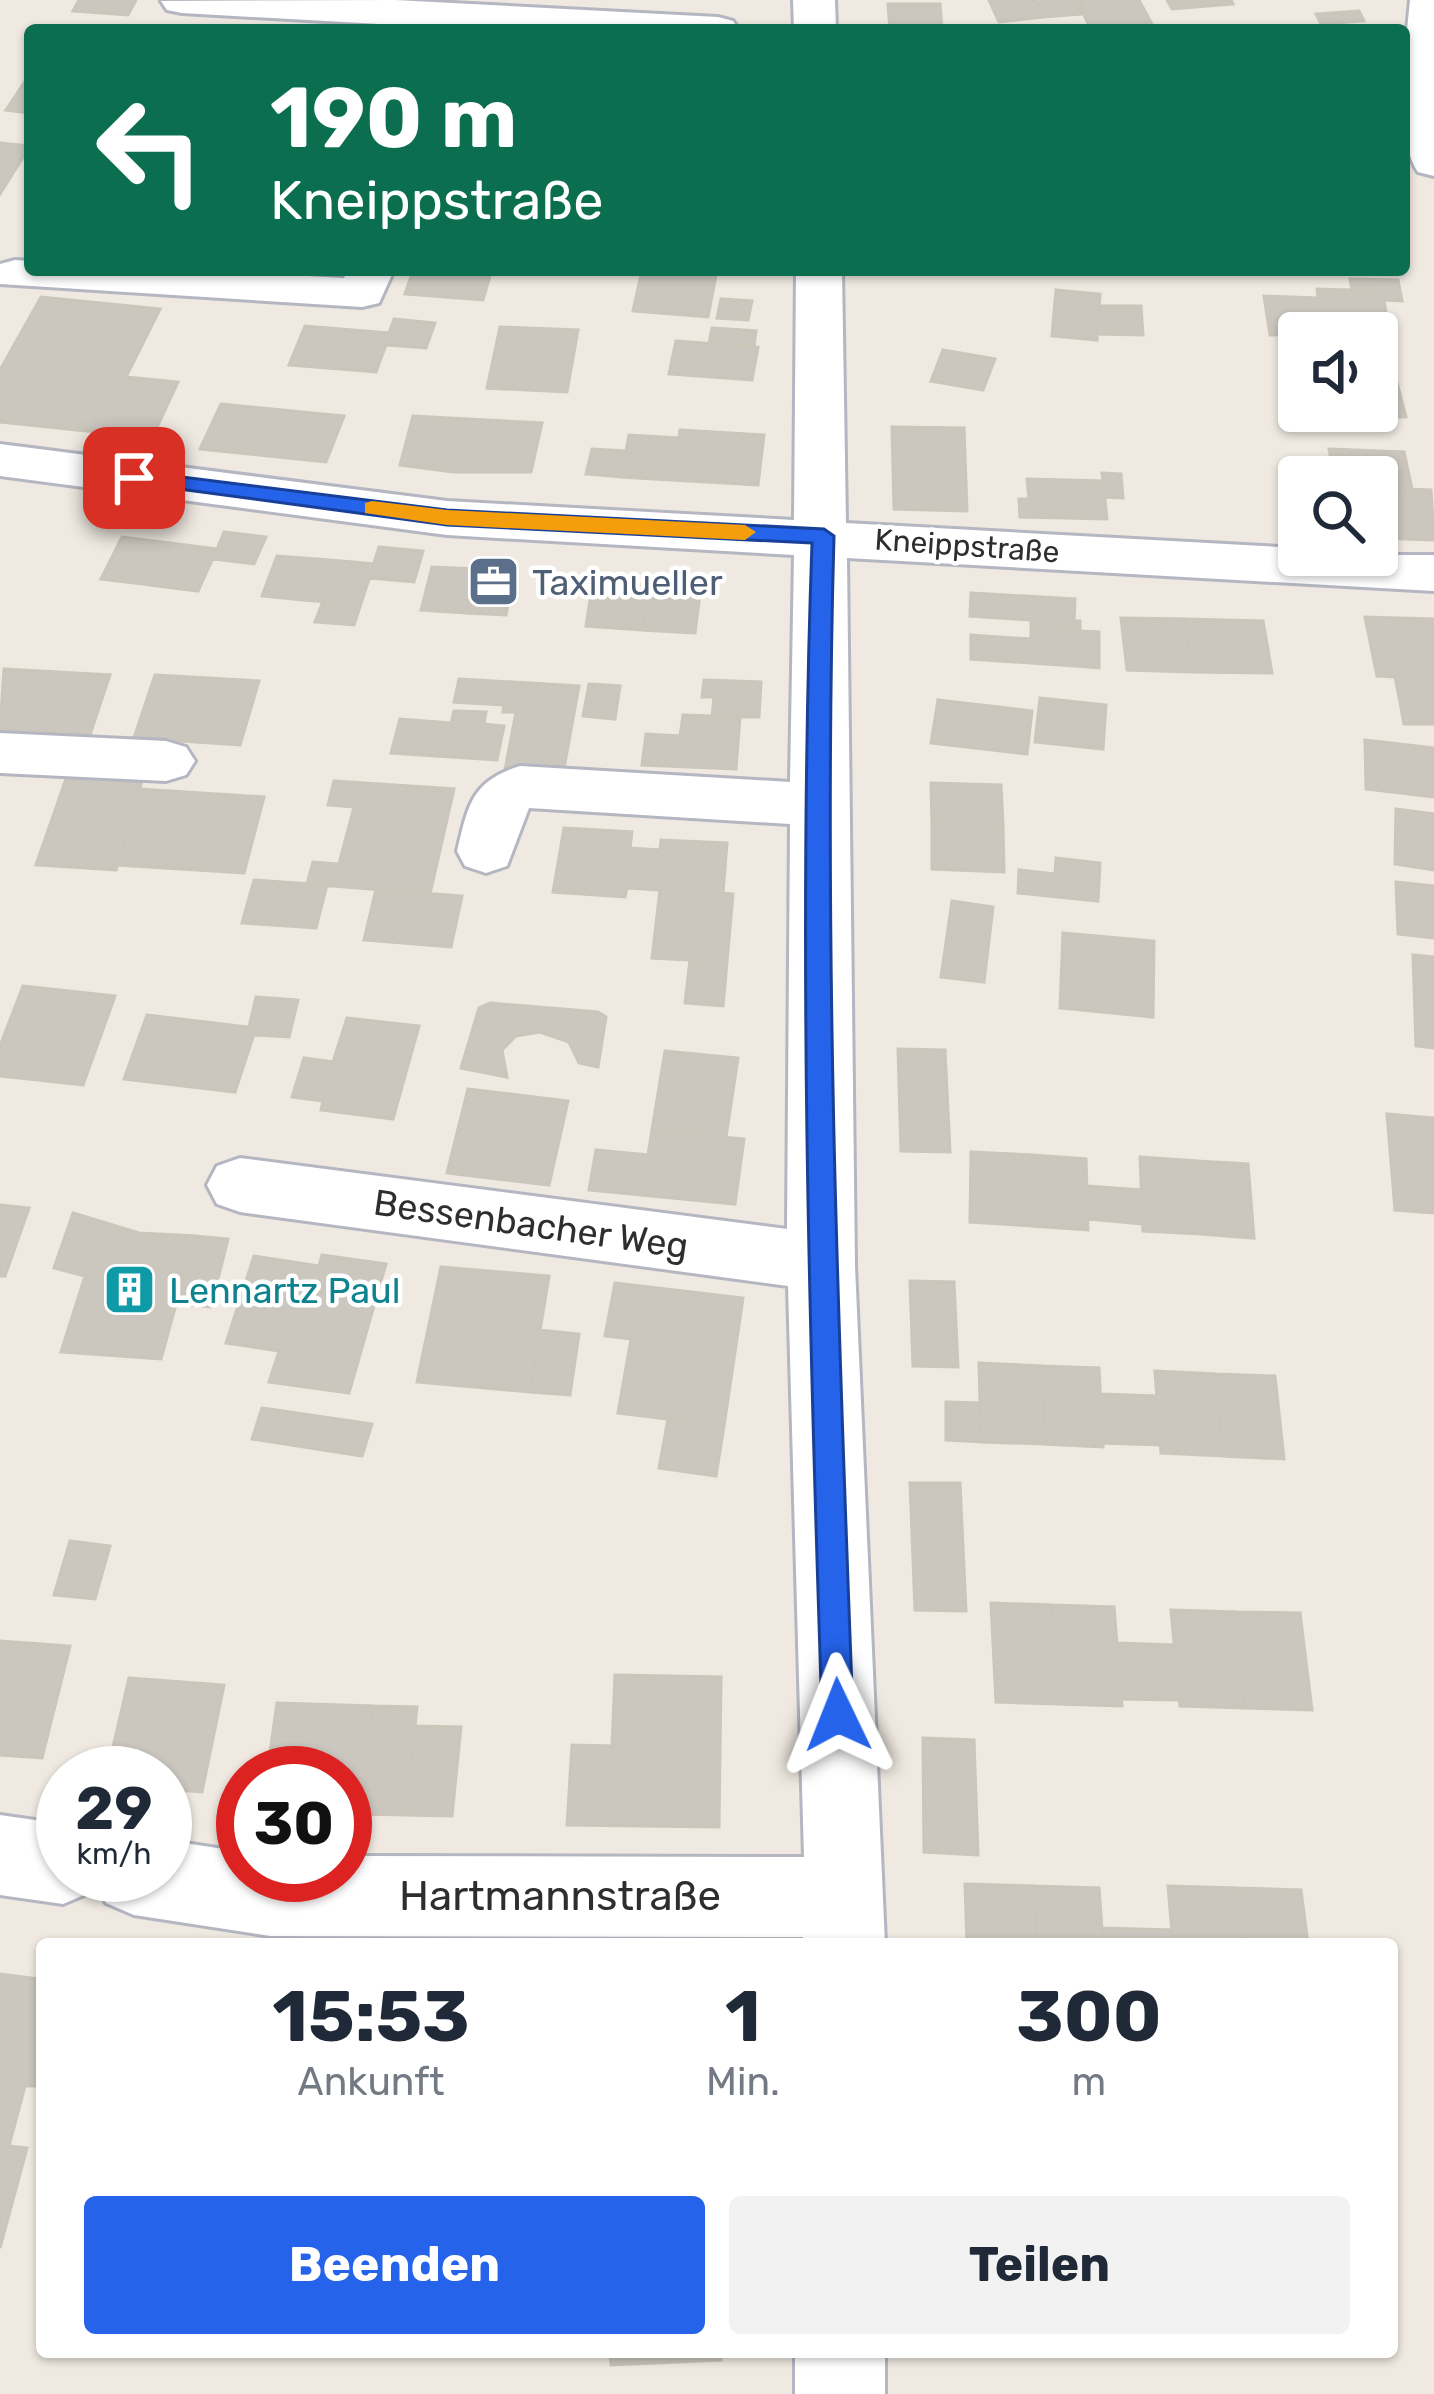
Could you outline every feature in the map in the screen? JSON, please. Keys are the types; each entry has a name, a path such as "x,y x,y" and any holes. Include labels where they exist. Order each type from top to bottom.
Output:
{"street":[{"path":"182,0 611,24"},
{"path":"1432,0 1424,83 1434,163"},
{"path":"34,276 362,293 369,276"},
{"path":"819,276 824,536 821,1262 844,1920"},
{"name":"Kneippstraße","path":"0,460 447,518 1434,573"},
{"path":"0,753 166,761"},
{"path":"486,851 500,800 507,790 520,787 820,805"},
{"name":"Bessenbacher Weg","path":"240,1185 821,1262"},
{"path":"0,1855 36,1860"},
{"name":"Hartmannstraße","path":"192,1884 270,1896 844,1920"},
{"path":"840,2358 840,2394"}],"building":[{"path":"79,0 136,0 128,15 73,11"},
{"path":"989,0 1036,0 1044,17 999,22"},
{"path":"1084,0 1078,2 1083,14 1044,17 1037,2"},
{"path":"1139,0 1152,24 1088,24 1078,2"},
{"path":"1167,0 1231,0 1233,4 1172,9"},
{"path":"888,4 940,4 942,24 890,24"},
{"path":"1359,11 1364,21 1321,24 1316,14"},
{"path":"24,83 24,112 6,110"},
{"path":"0,143 24,145 24,156 0,194"},
{"path":"411,276 490,276 483,300 405,294"},
{"path":"641,276 716,276 708,317 633,311"},
{"path":"1350,279 1398,280 1402,301 1384,300 1382,291 1352,290"},
{"path":"1317,289 1382,291 1386,312 1278,312 1278,335 1270,335 1264,296 1318,298"},
{"path":"1056,290 1100,294 1097,340 1052,336"},
{"path":"41,297 160,309 126,377 178,382 152,438 0,422 0,370"},
{"path":"721,299 752,301 748,320 717,318"},
{"path":"1099,306 1141,306 1143,335 1097,334"},
{"path":"394,319 435,323 426,348 386,345 376,372 289,365 305,326 389,333"},
{"path":"500,327 578,330 567,392 487,388"},
{"path":"712,328 756,331 754,346 709,343"},
{"path":"676,341 758,347 752,380 669,374"},
{"path":"943,350 995,359 983,390 931,381"},
{"path":"1398,386 1406,417 1398,417"},
{"path":"221,404 344,416 326,462 200,449"},
{"path":"413,416 542,423 531,472 453,472 400,465"},
{"path":"892,427 964,428 967,511 894,509"},
{"path":"680,430 764,435 758,485 621,477 629,435 679,438"},
{"path":"592,449 625,451 621,477 586,474"},
{"path":"1329,449 1404,452 1412,489 1398,489 1398,456 1330,456"},
{"path":"1102,473 1121,474 1123,498 1105,497"},
{"path":"1027,479 1103,481 1107,519 1020,517 1019,499 1029,499"},
{"path":"1398,489 1431,490 1434,540 1398,539"},
{"path":"224,532 266,537 254,564 213,559"},
{"path":"122,537 170,543 150,585 101,579"},
{"path":"170,543 217,549 198,591 150,585"},
{"path":"379,547 423,551 414,582 369,578"},
{"path":"277,556 317,559 302,600 262,596"},
{"path":"317,559 354,562 341,603 302,600"},
{"path":"354,562 374,564 354,625 315,622 323,601 341,603"},
{"path":"432,567 476,569 466,613 421,610"},
{"path":"476,569 515,572 506,615 466,613"},
{"path":"593,581 650,585 642,630 586,626"},
{"path":"650,585 701,587 695,633 642,630"},
{"path":"971,593 1075,599 1074,621 1080,621 1080,631 1031,628 1031,620 970,616"},
{"path":"1365,617 1434,619 1434,698 1399,697 1395,677 1377,676"},
{"path":"1121,618 1185,619 1191,672 1127,670"},
{"path":"1185,619 1263,621 1272,673 1191,672"},
{"path":"1031,628 1080,631 1074,666 971,659 971,635 1031,639"},
{"path":"1080,631 1099,632 1099,668 1074,666"},
{"path":"4,669 110,675 90,735 0,729"},
{"path":"155,675 259,681 240,745 134,738"},
{"path":"459,679 579,686 563,774 505,770 516,712 503,712 504,705 454,702"},
{"path":"704,680 761,682 759,717 712,717 714,697 702,697"},
{"path":"589,684 620,686 615,719 583,716"},
{"path":"1399,697 1434,698 1434,724 1404,724"},
{"path":"1040,698 1106,705 1103,749 1035,742"},
{"path":"938,700 1032,711 1027,754 931,743"},
{"path":"454,711 486,712 484,724 504,726 497,760 391,753 400,719 451,723"},
{"path":"683,715 740,717 736,769 642,765 646,734 680,736"},
{"path":"1365,740 1434,748 1434,797 1366,789"},
{"path":"67,776 142,781 116,870 36,865"},
{"path":"334,781 454,789 430,894 307,884 313,862 339,864 354,807 328,805"},
{"path":"931,783 1001,785 1003,825 932,823"},
{"path":"139,789 264,797 244,873 118,865"},
{"path":"1396,809 1434,814 1434,870 1395,864"},
{"path":"932,823 1003,825 1004,872 932,869"},
{"path":"564,828 632,832 630,848 660,850 661,840 727,843 723,893 733,894 727,962 652,958 660,890 627,888 625,897 553,892"},
{"path":"1056,858 1100,863 1098,901 1018,893 1019,870 1055,874"},
{"path":"254,880 327,885 316,928 242,923"},
{"path":"1396,882 1434,886 1434,938 1398,934"},
{"path":"376,889 462,896 451,947 364,940"},
{"path":"952,901 993,907 984,982 941,977"},
{"path":"1063,933 1154,941 1153,1017 1060,1008"},
{"path":"1413,955 1434,957 1434,1048 1416,1046"},
{"path":"690,960 727,962 723,1006 685,1003"},
{"path":"23,986 115,996 83,1085 0,1076 0,1046"},
{"path":"256,997 298,1000 289,1037 253,1035 256,1028 249,1027"},
{"path":"490,1003 598,1012 606,1017 598,1067 579,1063 569,1042 540,1032 516,1036 502,1050 507,1077 461,1068 479,1008"},
{"path":"147,1015 256,1028 235,1092 124,1079"},
{"path":"347,1018 419,1026 393,1119 321,1110 323,1101 292,1097 304,1058 333,1062"},
{"path":"898,1049 945,1050 950,1152 901,1151"},
{"path":"665,1051 738,1058 726,1137 652,1130"},
{"path":"468,1089 568,1101 549,1185 447,1173"},
{"path":"1387,1114 1434,1118 1434,1213 1395,1210"},
{"path":"652,1130 744,1139 735,1204 589,1190 596,1150 648,1155"},
{"path":"971,1152 1032,1155 1032,1226 970,1222"},
{"path":"1032,1155 1086,1159 1088,1230 1032,1226"},
{"path":"1140,1157 1197,1161 1201,1234 1143,1231"},
{"path":"1197,1161 1248,1164 1254,1238 1201,1234"},
{"path":"1087,1186 1141,1190 1143,1224 1088,1219"},
{"path":"0,1205 29,1208 5,1276 0,1276"},
{"name":"Lennartz Paul","path":"73,1213 139,1233 195,1236 161,1359 61,1352 85,1276 54,1268"},
{"path":"195,1236 228,1239 211,1307 176,1304"},
{"path":"322,1255 386,1264 349,1393 269,1382 279,1351 226,1343 254,1256 319,1266"},
{"path":"441,1267 549,1276 530,1392 417,1382"},
{"path":"910,1281 954,1282 958,1367 913,1366"},
{"path":"615,1283 743,1298 724,1426 618,1413 631,1339 605,1336"},
{"path":"539,1330 579,1334 570,1395 530,1392"},
{"path":"979,1363 1042,1366 1045,1444 981,1442"},
{"path":"1042,1366 1099,1368 1103,1447 1045,1444"},
{"path":"1155,1371 1215,1374 1223,1456 1161,1453"},
{"path":"1215,1374 1275,1376 1284,1459 1223,1456"},
{"path":"1100,1394 1156,1396 1160,1445 1103,1443"},
{"path":"946,1402 980,1403 981,1442 946,1440"},
{"path":"262,1408 372,1424 362,1456 252,1439"},
{"path":"668,1419 724,1426 716,1476 659,1468"},
{"path":"910,1483 960,1483 966,1611 915,1610"},
{"path":"70,1541 110,1546 95,1599 54,1595"},
{"path":"991,1603 1052,1605 1058,1704 996,1702"},
{"path":"1052,1605 1114,1607 1122,1706 1058,1704"},
{"path":"1171,1610 1236,1612 1245,1708 1180,1706"},
{"path":"1236,1612 1300,1613 1312,1710 1245,1708"},
{"path":"0,1641 70,1646 45,1746 36,1746 36,1758 0,1755"},
{"path":"1117,1643 1174,1645 1180,1700 1121,1699"},
{"path":"615,1675 721,1677 719,1827 567,1825 572,1745 612,1746"},
{"path":"129,1678 224,1685 202,1792 192,1791 192,1746 113,1746"},
{"path":"277,1703 373,1706 368,1746 271,1746"},
{"path":"373,1706 417,1707 406,1815 372,1814 369,1746"},
{"path":"415,1726 461,1727 452,1816 406,1815"},
{"path":"923,1738 974,1740 978,1855 924,1852"},
{"path":"965,1884 1034,1886 1037,1938 967,1938"},
{"path":"1034,1886 1099,1888 1103,1938 1037,1938"},
{"path":"1168,1886 1237,1888 1242,1938 1172,1938"},
{"path":"1237,1888 1301,1890 1307,1938 1242,1938"},
{"path":"1102,1928 1172,1930 1173,1938 1103,1938"},
{"path":"0,1974 36,1979 36,2086 25,2086 9,2146 27,2148 0,2248"},
{"path":"610,2358 721,2358 721,2360 611,2365"}],"slow traffic":[{"path":"372,508 447,518 745,532"}],"place":[{"name":"Taximueller","path":"493,582"},
{"name":"Lennartz Paul","path":"130,1290"}],"route":[{"path":"134,478 447,518 824,536 819,676 821,1262 838,1715"}]}
